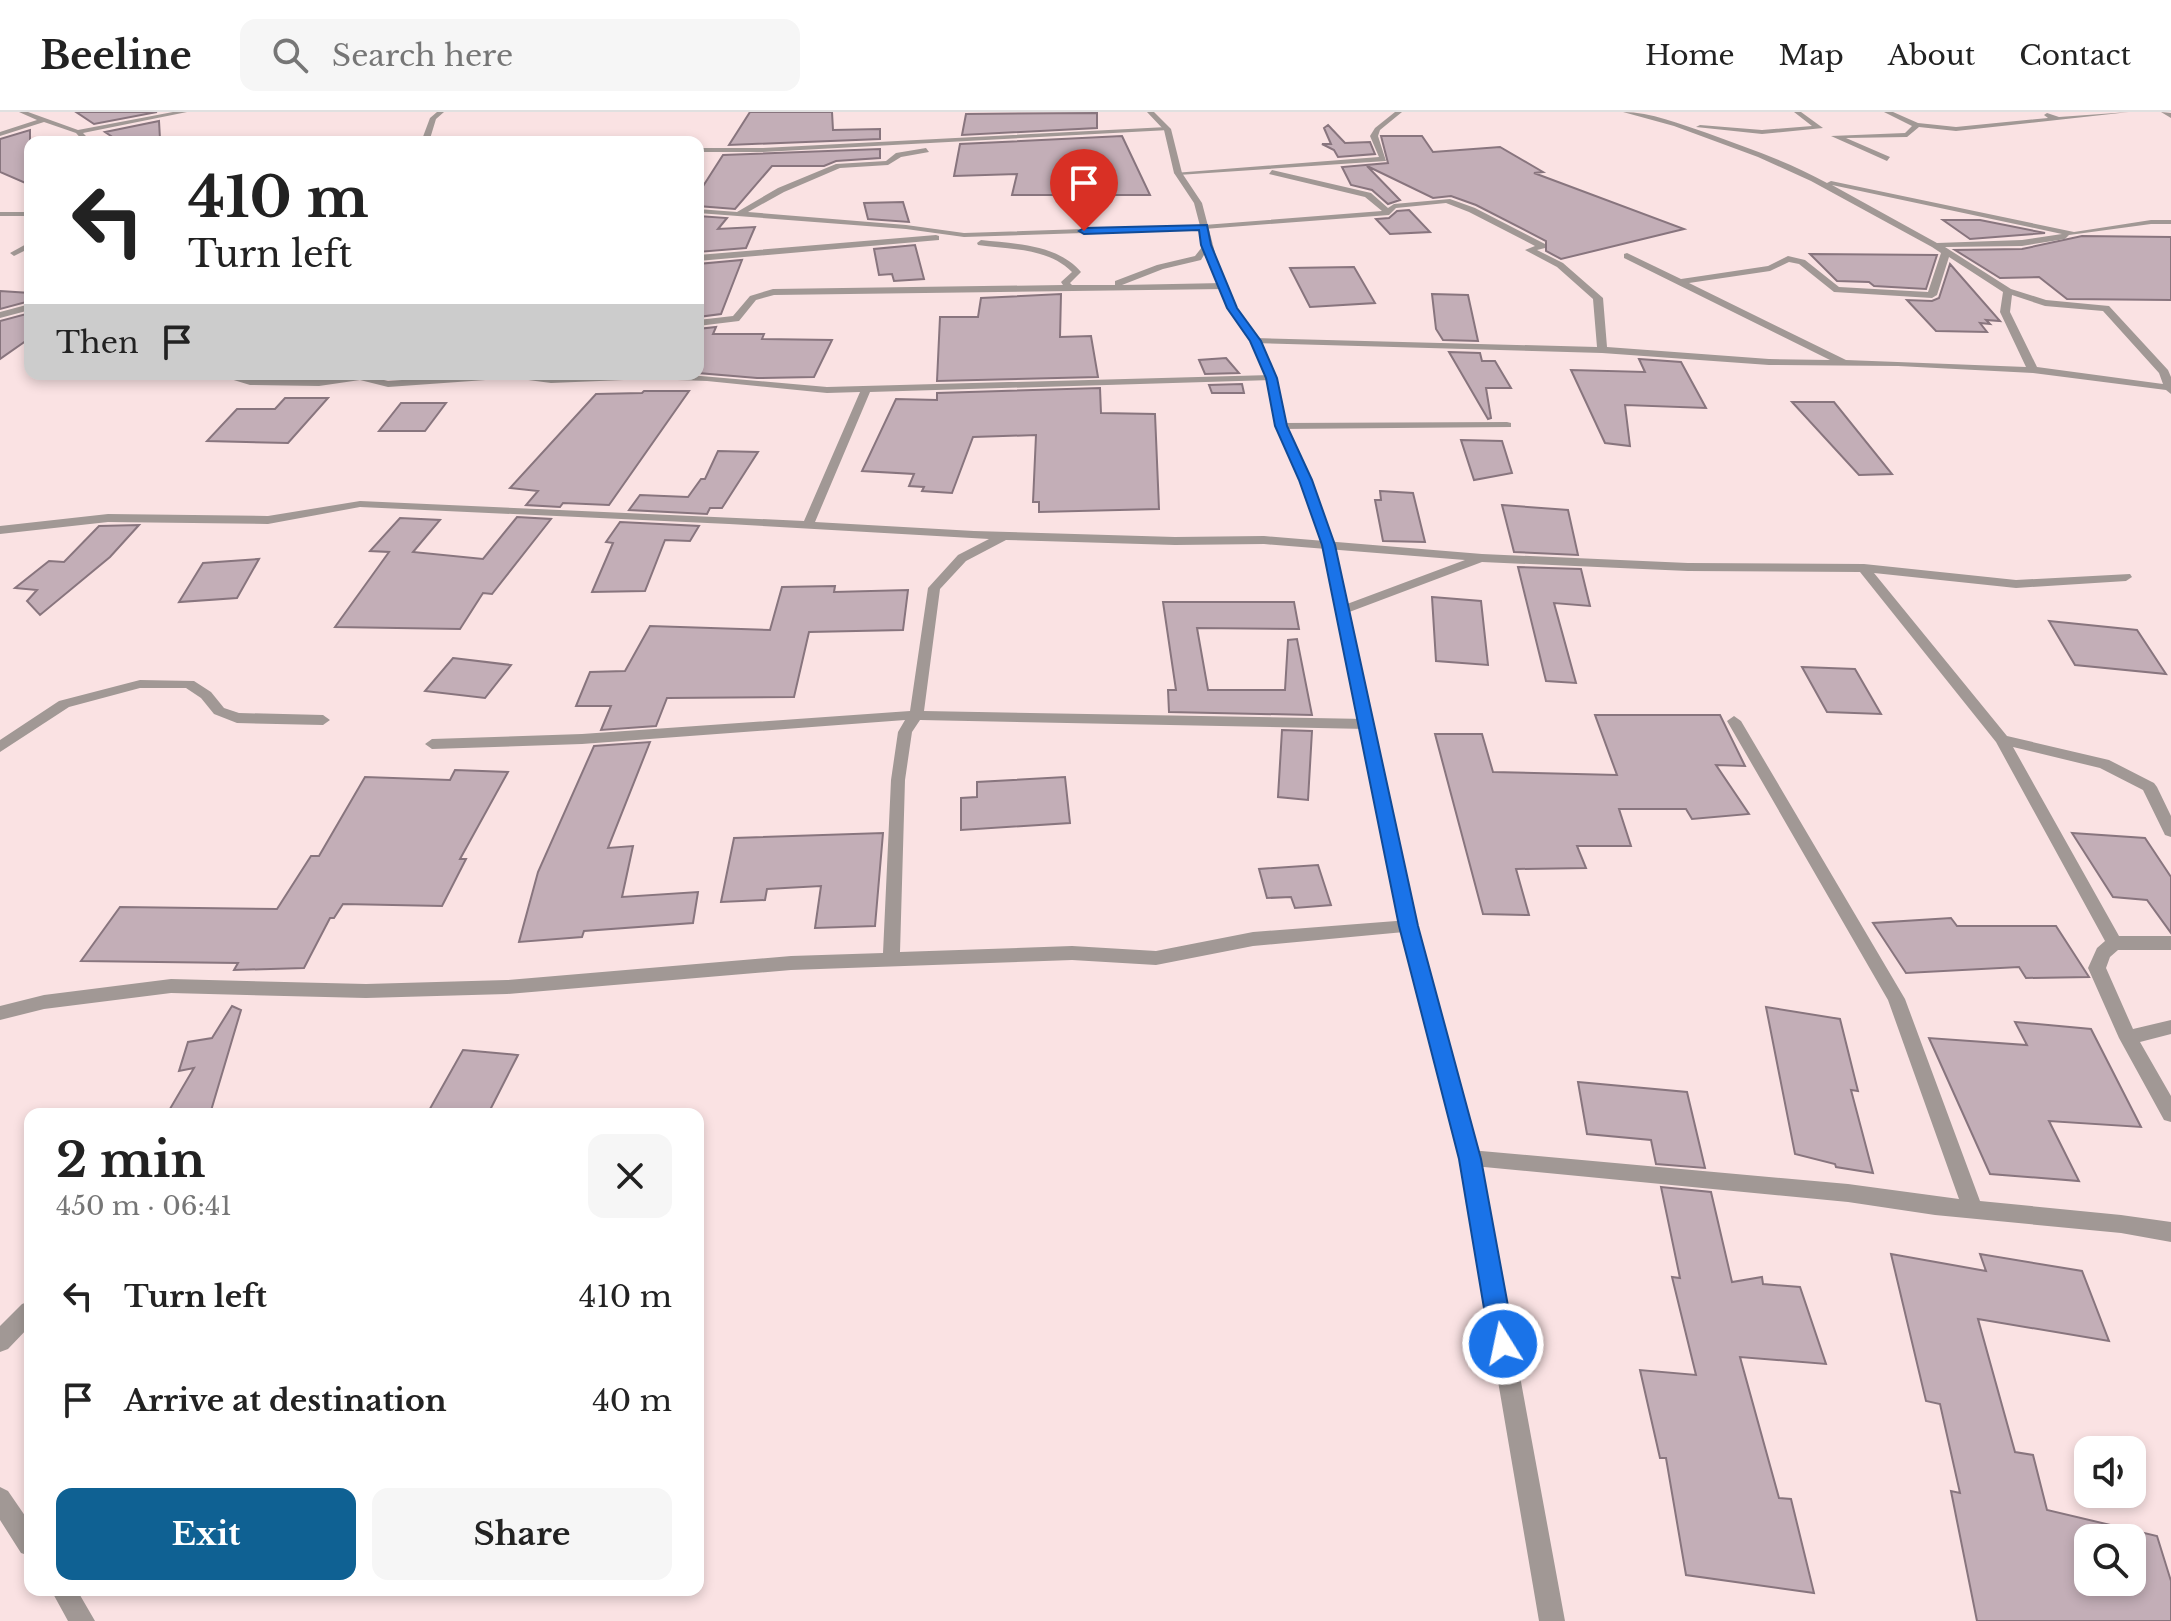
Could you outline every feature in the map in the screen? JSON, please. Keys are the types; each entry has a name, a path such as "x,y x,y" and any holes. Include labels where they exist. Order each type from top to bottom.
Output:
{"street":[{"path":"22,112 82,136"},
{"path":"78,132 184,112"},
{"path":"427,136 433,118 441,112"},
{"path":"1150,112 1167,129 1178,173 1198,203 1206,245 1232,308 1255,341 1271,378 1281,426 1306,480 1329,545 1409,926 1470,1159 1552,1621"},
{"path":"1178,173 1383,159 1374,136 1377,129 1399,112"},
{"path":"1255,341 1602,350 1850,365 1898,363 2033,370 2170,389 2164,372 2106,308 2045,303 2008,291 1935,245 1814,179 1761,155 1676,125 1626,112"},
{"path":"1797,112 1819,128 1887,159"},
{"path":"1887,112 1917,125 1956,129 2126,112"},
{"path":"2038,112 2058,119"},
{"path":"2164,112 2171,116"},
{"path":"0,134 43,120"},
{"path":"1676,125 1762,132 1819,128"},
{"path":"1835,136 1907,135 1917,125"},
{"path":"704,150 763,150 1167,129"},
{"path":"1761,155 1762,132"},
{"path":"738,214 781,190 839,166 888,163 899,155 998,138"},
{"path":"1255,167 1368,195 1389,213"},
{"path":"1814,179 2074,234"},
{"path":"1389,213 1394,206 1447,201 1472,210 1542,246 1529,250 1560,265 1598,298 1602,350"},
{"path":"704,211 906,227 964,235"},
{"path":"0,214 24,213"},
{"path":"704,257 964,235 1204,227 1389,213"},
{"path":"1935,245 2022,243 2151,222 2171,222"},
{"path":"946,237 1042,252 1068,260 1077,272 1065,282 1069,288"},
{"path":"1105,288 1160,267 1198,258 1206,245"},
{"path":"14,253 24,248"},
{"path":"1680,282 1770,268 1788,259 1802,262 1837,290 1932,295 1946,252"},
{"path":"1627,256 1850,365"},
{"path":"704,322 736,319 753,298 773,292 1224,286"},
{"path":"2008,291 2005,312 2033,370"},
{"path":"0,315 24,309"},
{"path":"704,378 827,390 1271,378"},
{"path":"242,380 319,383 340,380"},
{"path":"372,380 388,384 444,380"},
{"path":"808,525 867,387"},
{"path":"1281,426 1507,425"},
{"path":"0,530 108,518 268,520 360,504 1003,536 1264,540 1482,558 1688,567 1864,568 2016,584 2126,577"},
{"path":"891,958 898,780 905,732 916,715 934,588 962,558 1003,536"},
{"path":"1344,610 1482,558"},
{"path":"1864,568 2002,740 2114,943"},
{"path":"0,747 64,704 140,684 189,684 206,695 219,711 237,718 323,720"},
{"path":"432,744 582,739 916,715 1367,724"},
{"path":"1734,721 1896,999 1973,1210"},
{"path":"2002,740 2104,764 2149,787 2171,831"},
{"path":"0,1013 44,1002 171,986 366,991 507,987 791,963 891,958 1072,953 1156,958 1253,939 1409,926"},
{"path":"2170,1115 2128,1038 2097,968 2103,953 2114,943 2171,943"},
{"path":"2128,1038 2171,1027"},
{"path":"1470,1159 1848,1193 2171,1232"},
{"path":"0,1341 24,1317"},
{"path":"4,1515 24,1537"},
{"path":"67,1596 82,1621"}],"building":[{"path":"76,112 157,112 94,124"},
{"path":"750,112 832,112 833,130 880,129 880,139 729,145"},
{"path":"1097,113 1097,128 962,135 966,114"},
{"path":"159,121 160,136 111,136 105,132"},
{"path":"1328,125 1345,143 1370,142 1375,154 1338,157 1334,150 1322,144 1331,144 1324,128"},
{"path":"30,130 30,136 24,136 24,182 0,172 0,139"},
{"path":"1122,136 1150,195 1012,195 1017,174 954,176 960,144"},
{"path":"1381,136 1422,136 1433,152 1500,147 1543,172 1534,173 1684,229 1561,259 1546,251 1546,241 1476,205 1451,196 1433,198 1367,166 1400,200 1388,204 1372,190 1351,185 1342,167 1388,163"},
{"path":"880,149 880,158 836,161 824,166 772,166 735,209 704,206 704,185 723,155"},
{"path":"903,202 909,222 868,219 864,203"},
{"path":"1409,210 1430,232 1390,234 1376,219 1389,218 1397,211"},
{"path":"704,216 727,218 718,229 755,227 746,248 704,252"},
{"path":"1943,220 1980,220 2045,233 1970,239"},
{"path":"2082,236 2171,237 2171,300 2067,299 2039,277 2000,278 1955,250 2022,249"},
{"path":"915,245 924,279 894,281 892,274 879,275 874,249"},
{"path":"1810,254 1937,255 1926,289 1837,281"},
{"path":"742,260 721,314 704,316 704,263"},
{"path":"1950,264 2000,321 1980,323 1987,332 1936,331 1907,300 1932,301 1939,298"},
{"path":"1354,267 1375,303 1310,307 1290,268"},
{"path":"0,291 24,293 24,303 0,309"},
{"path":"1061,294 1060,337 1091,336 1098,377 937,381 940,317 978,317 981,298"},
{"path":"1432,294 1468,295 1478,341 1443,340 1436,329"},
{"path":"24,315 24,342 0,359 0,321"},
{"path":"716,327 713,334 764,334 762,339 832,340 814,377 757,378 704,374 704,328"},
{"path":"1449,352 1480,353 1482,361 1495,361 1511,388 1486,388 1491,418 1488,419"},
{"path":"1226,358 1239,373 1205,374 1199,360"},
{"path":"1639,359 1681,362 1706,408 1625,405 1630,446 1605,443 1571,370 1645,372"},
{"path":"1242,384 1244,393 1212,393 1209,385"},
{"path":"1100,388 1101,413 1155,414 1159,509 1039,512 1039,502 1033,502 1036,435 973,437 952,493 922,491 924,487 909,486 914,474 862,471 896,399 937,400 937,393"},
{"path":"689,391 609,505 526,505 538,491 510,488 596,394"},
{"path":"285,398 328,398 288,443 207,441 237,409 275,409"},
{"path":"1792,402 1834,402 1892,474 1859,475"},
{"path":"401,403 446,403 425,431 379,431"},
{"path":"1461,440 1502,441 1512,473 1474,480"},
{"path":"718,451 758,452 722,508 710,508 707,514 629,510 640,495 688,497 701,479 705,479"},
{"path":"1380,491 1413,493 1425,542 1383,541 1375,500 1381,500"},
{"path":"1502,505 1568,510 1578,555 1514,552"},
{"path":"517,517 551,519 492,594 483,593 460,629 335,627 389,552 370,551 400,518 440,520 413,552 483,559"},
{"path":"620,522 699,526 690,541 665,540 645,591 592,592 613,543 606,542"},
{"path":"139,525 110,557 40,615 27,601 37,590 15,588 49,561 64,562 99,526"},
{"path":"259,559 237,598 179,602 203,563"},
{"path":"1518,567 1581,569 1590,606 1554,603 1576,683 1546,681"},
{"path":"835,586 834,592 908,590 903,630 809,632 794,697 667,698 656,726 601,730 611,706 576,706 590,672 625,671 650,626 770,630 782,587"},
{"path":"1432,597 1481,601 1488,665 1436,661"},
{"path":"1163,602 1294,602 1299,629 1197,628 1208,690 1285,690 1288,640 1297,639 1312,715 1169,712 1168,690 1176,690"},
{"path":"2049,621 2137,630 2166,674 2075,665"},
{"path":"453,658 511,665 485,698 425,691"},
{"path":"1802,667 1855,669 1881,714 1827,712"},
{"path":"1595,715 1720,715 1745,766 1716,765 1749,814 1692,819 1686,809 1619,809 1631,846 1577,846 1586,868 1516,869 1529,915 1483,914 1435,734 1482,734 1493,772 1617,775"},
{"path":"1282,730 1312,731 1308,800 1278,797"},
{"path":"650,742 608,848 633,846 622,897 698,892 693,923 584,931 582,937 519,942 538,872 594,746"},
{"path":"455,770 508,772 460,859 466,859 442,906 343,904 334,918 330,918 304,968 234,970 238,963 81,961 120,907 277,909 311,856 319,856 365,777 450,780"},
{"path":"1065,777 1070,823 961,830 961,798 977,797 977,782"},
{"path":"883,833 875,926 815,928 821,886 767,889 765,900 721,902 734,838"},
{"path":"2072,833 2145,838 2171,877 2171,933 2147,900 2113,897"},
{"path":"1318,865 1331,905 1295,908 1291,897 1267,898 1259,869"},
{"path":"1951,918 1957,926 2056,926 2089,977 2026,978 2019,967 1906,973 1873,923"},
{"path":"232,1006 241,1010 212,1108 171,1108 194,1068 179,1071 188,1042 212,1038"},
{"path":"1766,1007 1840,1019 1858,1091 1851,1090 1873,1173 1836,1167 1835,1164 1795,1154"},
{"path":"2015,1022 2091,1029 2141,1127 2049,1121 2079,1181 1990,1174 1929,1038 2027,1045"},
{"path":"463,1050 518,1055 491,1108 430,1108"},
{"path":"1578,1082 1687,1092 1705,1168 1656,1164 1651,1140 1587,1134"},
{"path":"1661,1187 1711,1192 1732,1282 1762,1277 1763,1284 1800,1287 1826,1364 1740,1357 1779,1498 1791,1499 1814,1593 1686,1575 1666,1458 1660,1458 1640,1370 1696,1375 1672,1277 1680,1278"},
{"path":"1891,1254 1986,1271 1980,1254 2082,1271 2109,1341 1978,1319 2015,1452 2033,1455 2047,1510 2106,1524 2074,1524 2074,1596 2146,1596 2146,1533 2157,1536 2171,1581 2171,1621 1977,1621 1951,1491 1960,1493 1940,1404 1926,1401"}],"route":[{"path":"1084,231 1204,227 1206,245 1232,308 1255,341 1271,378 1281,426 1306,480 1329,545 1409,926 1470,1159 1503,1344"}]}
